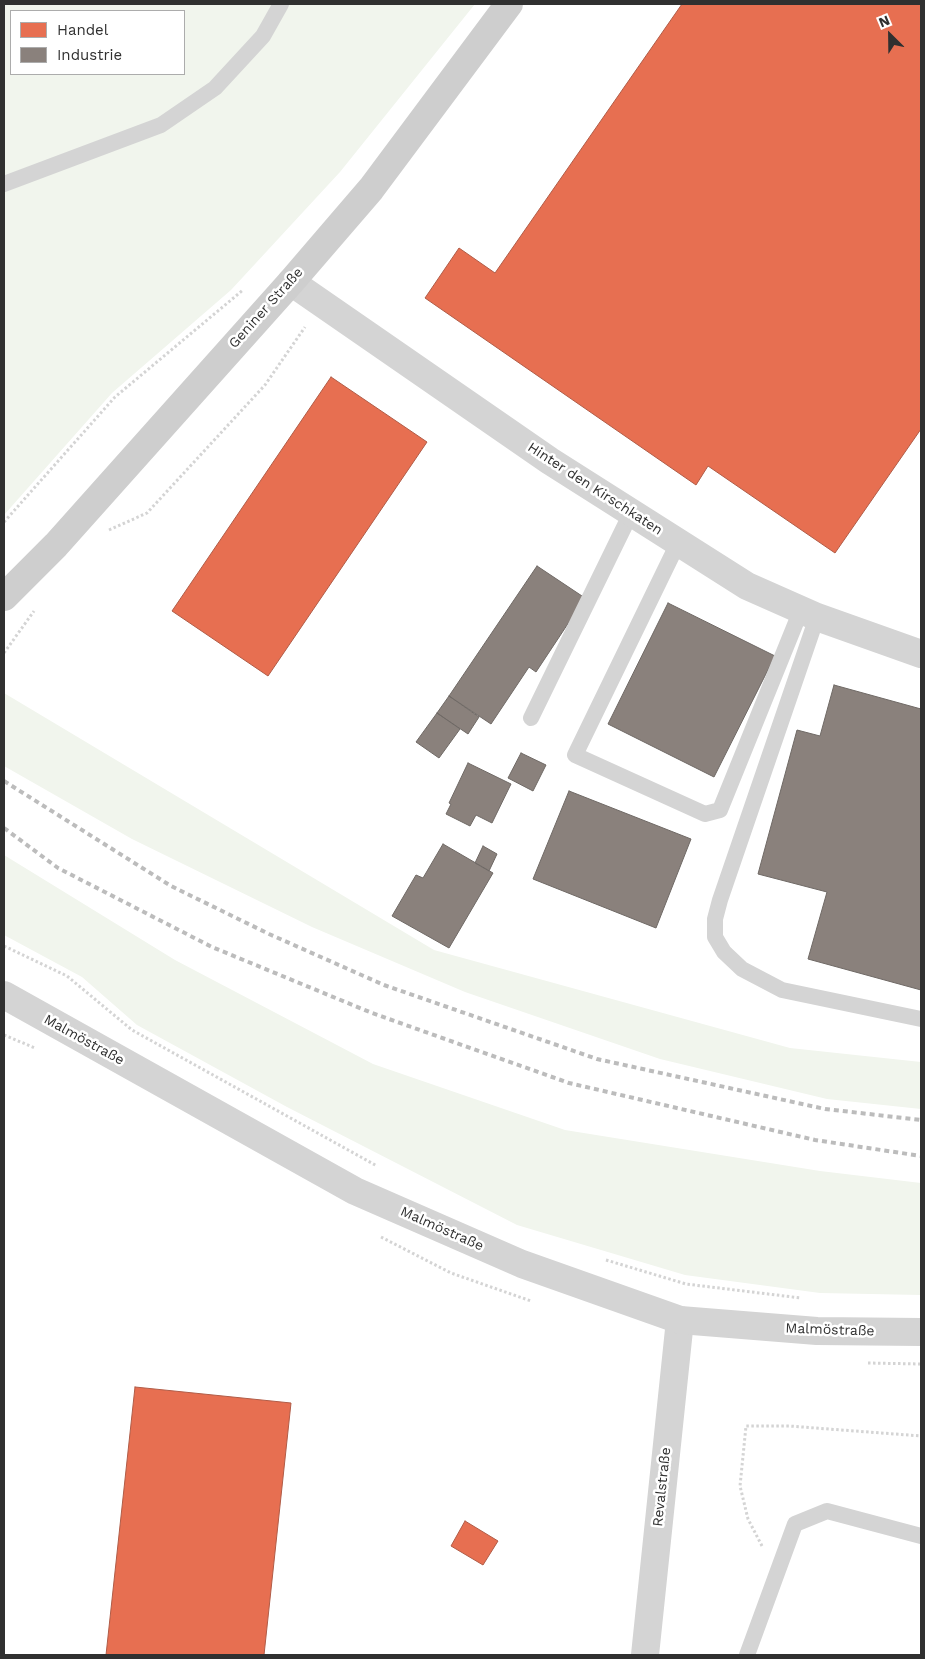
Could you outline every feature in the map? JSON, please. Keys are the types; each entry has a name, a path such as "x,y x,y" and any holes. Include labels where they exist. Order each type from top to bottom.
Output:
{"main road":[{"name":"Geniner Straße","path":"4,597 56,544 291,282 370,189 509,4"}],"street":[{"name":"Hinter den Kirschkaten","path":"291,282 550,461 747,586 809,614 921,654"},
{"name":"Malmöstraße","path":"4,996 355,1191 522,1264 680,1320 817,1331 921,1332"},
{"name":"Revalstraße","path":"645,1655 680,1320"}],"lane":[{"path":"4,184 162,125 215,88 263,36 282,4"},
{"path":"531,718 631,513"},
{"path":"678,542 575,755 705,814 720,810 809,614"},
{"path":"809,614 720,900 715,919 715,937 724,952 742,969 782,990 921,1019"},
{"path":"747,1655 795,1524 827,1512 921,1536"}],"path":[{"path":"4,522 115,397 247,286"},
{"path":"103,533 146,514 265,384 322,303"},
{"path":"4,653 38,605"},
{"path":"4,946 67,976 132,1030 382,1169"},
{"path":"603,1260 686,1284 805,1299"},
{"path":"776,1576 748,1519 740,1486 746,1426 789,1426 921,1436"}],"shaded area":[{"path":"4,4 475,4 340,172 231,290 112,393 4,515"},
{"path":"4,693 434,950 790,1048 921,1062 921,1109 827,1099 660,1059 465,992 312,927 132,839 4,766"},
{"path":"4,855 175,960 373,1064 565,1130 820,1171 921,1183 921,1295 820,1293 685,1275 517,1225 287,1107 137,1025 82,977 4,935"}],"building: Handel":[{"path":"682,4 921,4 921,429 835,553 708,466 696,485 425,298 459,248 495,273"},
{"path":"331,377 427,442 268,676 172,611"},
{"path":"135,1387 291,1403 264,1655 106,1655"},
{"path":"465,1521 498,1541 483,1565 451,1546"}],"building: Industrie":[{"path":"537,566 585,598 536,672 529,667 491,724 449,696"},
{"path":"668,603 775,656 714,777 608,724"},
{"path":"834,685 921,709 921,990 808,959 827,892 758,874 797,730 820,736"},
{"path":"449,696 479,717 468,734 437,713"},
{"path":"437,713 460,729 439,758 416,742"},
{"path":"521,753 546,765 533,791 508,778"},
{"path":"468,763 511,784 492,823 476,815 470,826 446,814 451,804 449,803"},
{"path":"569,791 691,839 656,928 533,879"},
{"path":"443,844 493,873 449,948 392,916 416,875 423,878"},
{"path":"483,846 497,854 489,871 475,863"}],"railway":[{"path":"4,781 171,886 269,934 384,985 597,1059 825,1109 921,1120"},
{"path":"4,828 58,868 212,947 372,1013 569,1083 815,1140 921,1156"}]}
